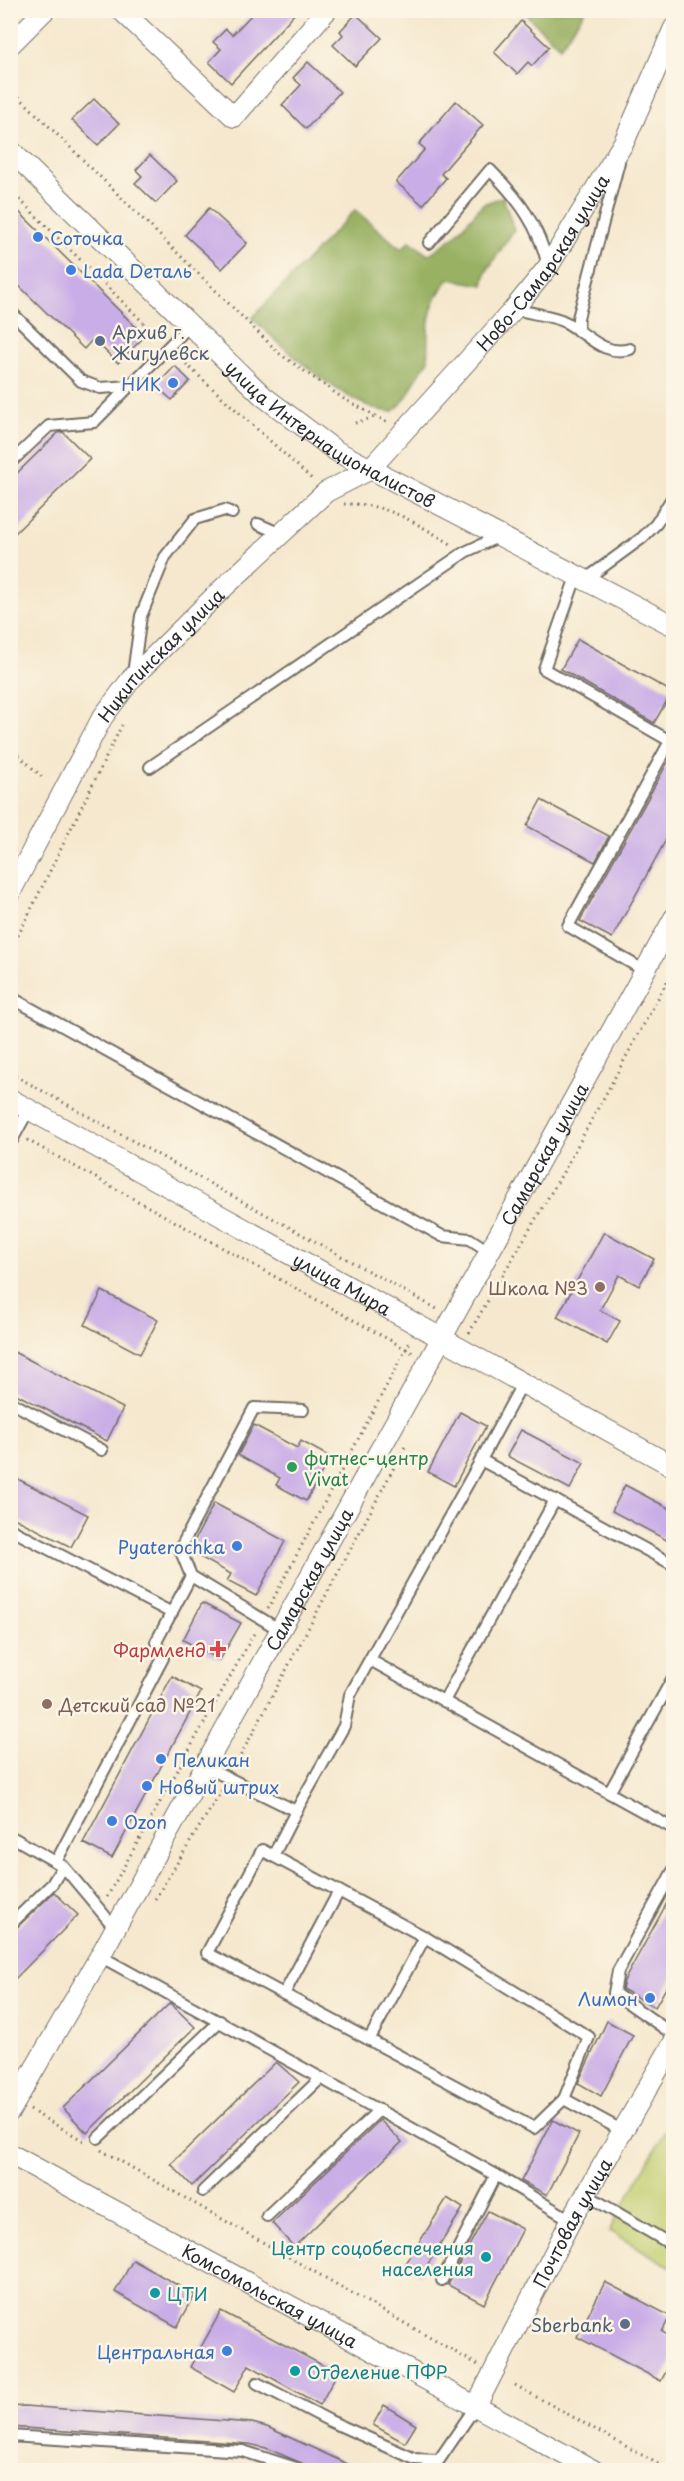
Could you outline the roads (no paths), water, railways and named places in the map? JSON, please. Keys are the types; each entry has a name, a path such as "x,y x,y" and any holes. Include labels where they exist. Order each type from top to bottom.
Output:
{"street":[{"path":"10,45 45,10"},
{"path":"121,10 234,117 327,10"},
{"name":"Ново-Самарская улица","path":"369,470 514,309 548,267 624,141 674,28"},
{"name":"улица Интернационалистов","path":"10,150 263,396 336,450 369,470 438,503 674,626"},
{"name":"Никитинская улица","path":"10,893 102,718 132,678 326,492 369,470"},
{"name":"Самарская улица","path":"17,2109 204,1766 674,918"},
{"name":"улица Мира","path":"10,1099 674,1467"},
{"name":"Почтовая улица","path":"476,2406 585,2194 674,2042"},
{"name":"Комсомольская улица","path":"10,2154 593,2470"}],"lane":[{"path":"578,331 578,318 624,141"},
{"path":"429,243 490,170 527,213 543,243 548,267"},
{"path":"514,309 561,320 596,344 620,351 630,349"},
{"path":"10,311 81,381 100,388 130,386"},
{"path":"10,463 49,426 94,422 191,324"},
{"path":"645,971 568,926 672,738 544,669 581,577 642,538 656,524 674,495"},
{"path":"132,678 141,616 165,557 195,519 225,510 232,513"},
{"path":"258,524 281,534"},
{"path":"150,767 465,552 500,536"},
{"path":"10,997 442,1236 470,1239 490,1252"},
{"path":"10,1144 29,1109"},
{"path":"273,1856 344,1726 350,1695 522,1384"},
{"path":"10,1402 102,1450"},
{"path":"280,1630 191,1576 180,1549 254,1408 303,1410"},
{"path":"481,1460 674,1565"},
{"path":"444,1701 555,1500"},
{"path":"10,1529 172,1613"},
{"path":"10,1925 52,1884 164,1658 156,1642 191,1576"},
{"path":"370,1660 674,1829"},
{"path":"609,1793 674,1676"},
{"path":"204,1766 296,1811"},
{"path":"12,1840 60,1864 115,1928"},
{"path":"262,1850 273,1856 425,1937 588,2037 564,2099 534,2128 207,1953 262,1850"},
{"path":"674,1869 618,1971 614,1993 674,2035"},
{"path":"284,1995 339,1891"},
{"path":"369,2040 425,1937"},
{"path":"100,1956 496,2175 571,2220"},
{"path":"98,2138 220,2021"},
{"path":"203,2191 321,2078"},
{"path":"564,2099 622,2131"},
{"path":"267,2216 379,2110"},
{"path":"442,2280 496,2175"},
{"path":"585,2194 674,2246"},
{"path":"257,2383 330,2421 415,2459 439,2460"},
{"path":"423,2470 439,2460 476,2406"},
{"path":"10,2436 243,2451 302,2470"}],"place":[{"name":"Соточка","path":"38,237"},
{"name":"Lada Dеталь","path":"71,270"},
{"name":"Архив г. Жигулевск","path":"100,341"},
{"name":"НИК","path":"173,383"},
{"name":"Школа №3","path":"600,1287"},
{"name":"фитнес-центр Vivat","path":"292,1467"},
{"name":"Pyaterochka","path":"237,1546"},
{"name":"Фармленд","path":"218,1649"},
{"name":"Детский сад №21","path":"47,1704"},
{"name":"Пеликан","path":"161,1759"},
{"name":"Новый штрих","path":"147,1786"},
{"name":"Ozon","path":"112,1821"},
{"name":"Лимон","path":"650,1998"},
{"name":"Центр соцобеспечения населения","path":"486,2257"},
{"name":"ЦТИ","path":"155,2293"},
{"name":"Sberbank","path":"625,2324"},
{"name":"Центральная","path":"227,2351"},
{"name":"Отделение ПФР","path":"295,2371"}]}
